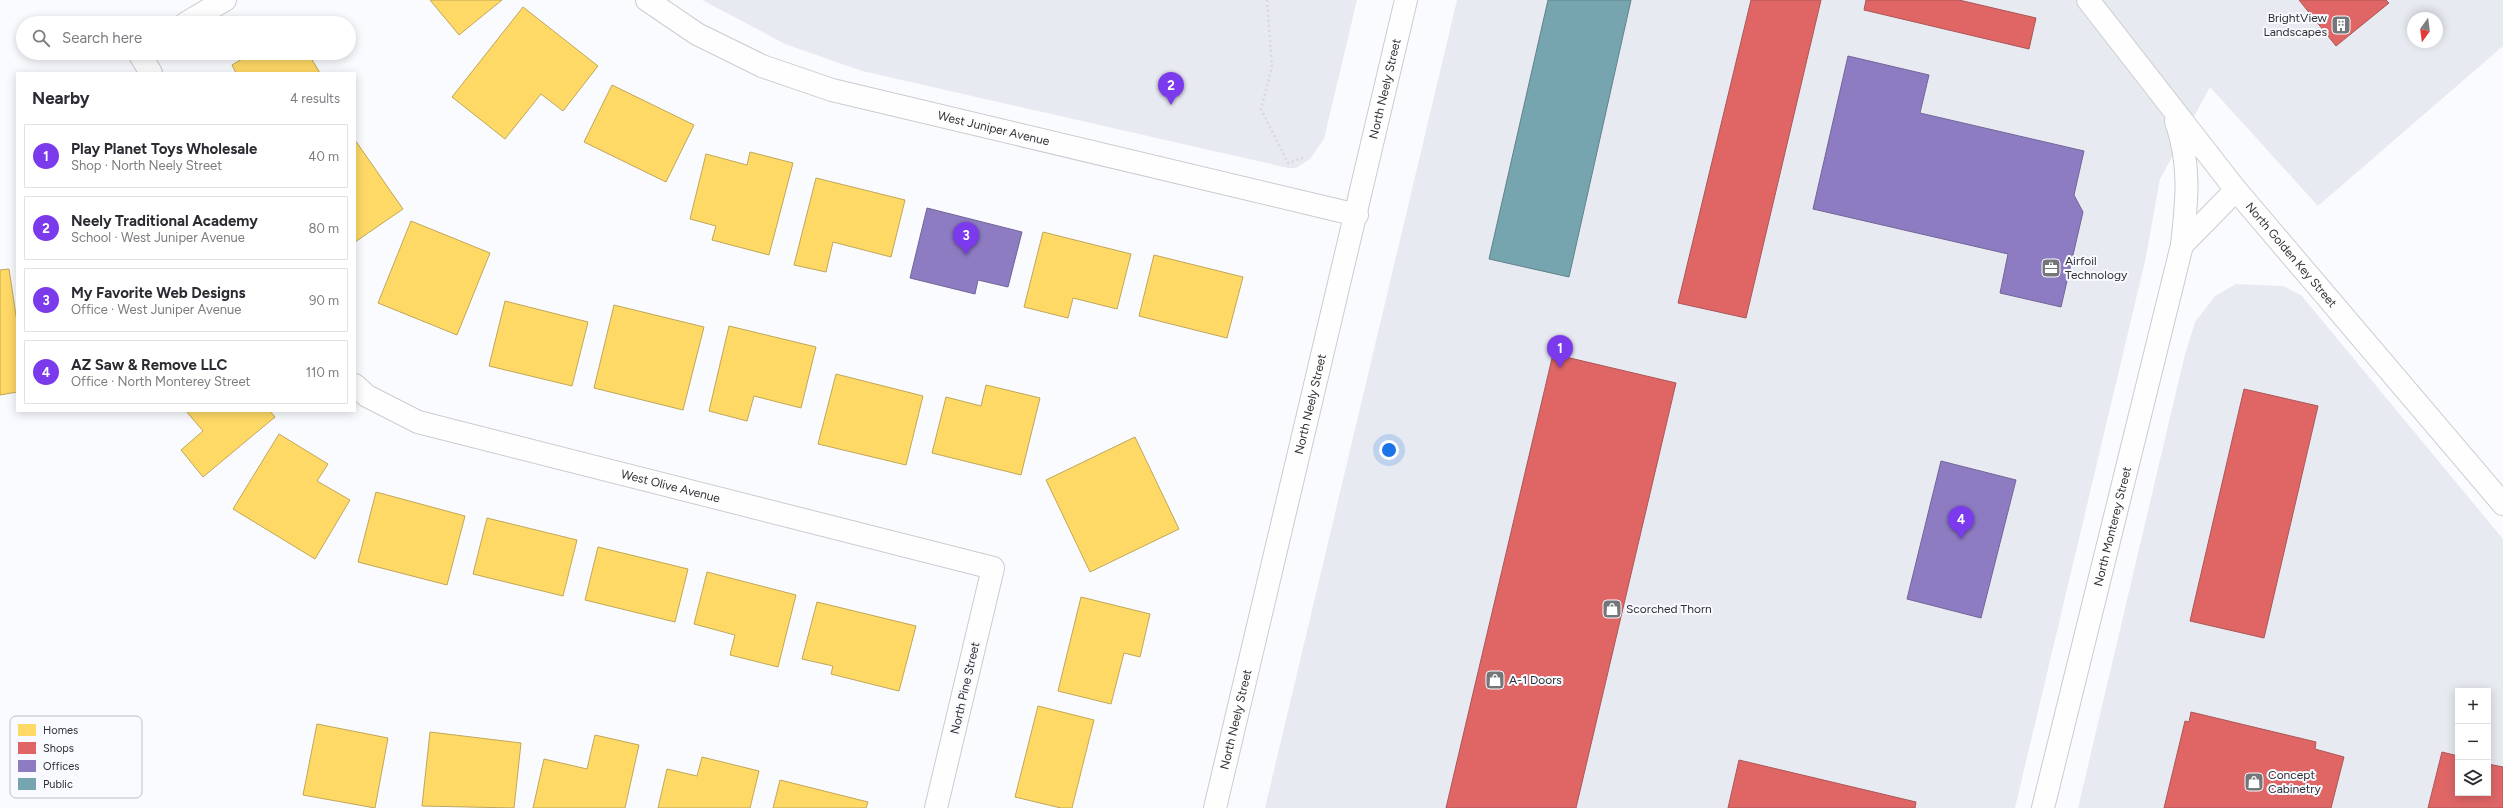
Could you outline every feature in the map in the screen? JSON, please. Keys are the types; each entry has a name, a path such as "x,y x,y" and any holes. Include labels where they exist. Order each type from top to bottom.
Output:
{"street":[{"path":"198,16 225,0"},
{"name":"West Juniper Avenue","path":"647,0 697,34 762,66 832,90 1294,202 1357,215"},
{"name":"North Neely Street","path":"1215,808 1357,215 1406,0"},
{"name":"North Golden Key Street","path":"2088,0 2236,190 2503,504"},
{"path":"143,60 150,72"},
{"name":"North Monterey Street","path":"2043,808 2182,245 2188,180 2185,146 2172,107"},
{"path":"2182,245 2236,190"},
{"name":"West Olive Avenue","path":"356,386 367,396 418,422 993,568"},
{"name":"North Pine Street","path":"936,808 993,568"}],"path":[{"path":"1266,0 1272,66 1261,109 1288,163 1303,158"}],"shaded area":[{"path":"702,0 1357,0 1324,139 1310,159 1296,168 1288,168 862,71 785,44"},
{"path":"1457,0 2503,0 2503,46 2318,206 2210,87 2160,179 2146,257 2015,808 1265,808"},
{"path":"2236,284 2283,286 2301,295 2503,539 2503,808 2078,808 2184,358 2195,322 2215,296"}],"building: Homes":[{"path":"430,0 502,0 459,35"},
{"path":"523,7 598,66 563,111 541,94 505,139 452,97"},
{"path":"240,60 312,60 319,72 236,72 232,65"},
{"path":"612,85 694,125 666,182 584,142"},
{"path":"356,141 403,209 356,241"},
{"path":"750,152 793,163 769,255 712,240 716,226 690,219 706,154 747,165"},
{"path":"816,178 905,200 891,257 833,242 826,272 794,265"},
{"path":"411,221 490,253 457,335 378,303"},
{"path":"1043,232 1131,254 1117,309 1073,298 1068,318 1024,307"},
{"path":"1154,255 1243,277 1227,338 1139,316"},
{"path":"9,269 16,315 16,392 0,395 0,270"},
{"path":"505,301 588,322 572,386 489,366"},
{"path":"614,305 704,327 683,410 594,388"},
{"path":"729,326 816,347 801,408 754,396 747,421 709,411"},
{"path":"836,374 923,396 906,465 818,444"},
{"path":"986,385 1040,398 1021,475 932,453 946,397 981,406"},
{"path":"187,412 271,412 275,417 203,477 181,450 203,431"},
{"path":"279,434 328,464 317,481 350,500 315,559 233,509"},
{"path":"1135,437 1179,529 1090,572 1046,480"},
{"path":"376,492 465,516 447,585 358,562"},
{"path":"487,518 577,540 563,596 473,574"},
{"path":"598,547 688,569 675,622 585,600"},
{"path":"707,572 796,595 778,667 730,655 735,635 694,624"},
{"path":"1081,597 1150,614 1140,657 1124,653 1111,704 1058,691"},
{"path":"817,602 916,626 899,691 831,674 833,666 802,659"},
{"path":"1038,706 1094,720 1072,808 1061,808 1015,797"},
{"path":"317,724 388,738 375,808 303,795"},
{"path":"430,732 521,743 514,808 422,806"},
{"path":"595,735 639,745 625,808 533,808 544,759 587,769"},
{"path":"702,757 759,771 750,808 658,808 667,769 697,776"},
{"path":"780,780 868,802 866,808 773,808"}],"building: Shops":[{"path":"1751,0 1821,0 1746,318 1678,303"},
{"path":"1866,0 1959,0 2036,18 2029,49 1864,10"},
{"name":"BrightView Landscapes","path":"2299,0 2386,0 2389,3 2336,46"},
{"path":"1553,354 1676,383 1576,808 1446,808"},
{"path":"2244,389 2318,406 2264,638 2190,621"},
{"name":"Concept Cabinetry","path":"2191,712 2316,742 2315,749 2344,757 2331,808 2164,808 2185,721 2189,722"},
{"path":"2442,752 2455,755 2455,796 2491,796 2491,765 2503,767 2503,808 2428,808"},
{"path":"1739,760 1916,802 1915,808 1728,808"}],"building: Offices":[{"path":"1848,56 1929,75 1920,113 2084,151 2074,195 2083,212 2061,307 2000,293 2008,254 1813,209"},
{"path":"927,208 1022,232 1008,287 978,280 975,294 910,278"},
{"path":"1941,461 2016,480 1981,618 1907,599"}],"building: Public":[{"path":"1548,0 1631,0 1569,277 1489,259"}],"place":[{"name":"BrightView Landscapes","path":"2341,25"},
{"name":"Neely Traditional Academy","path":"1171,105"},
{"name":"My Favorite Web Designs","path":"966,255"},
{"name":"Airfoil Technology","path":"2051,268"},
{"name":"Play Planet Toys Wholesale","path":"1560,368"},
{"name":"AZ Saw & Remove LLC","path":"1961,539"},
{"name":"Scorched Thorn","path":"1612,609"},
{"name":"A-1 Doors","path":"1495,680"},
{"name":"Concept Cabinetry","path":"2254,782"}]}
